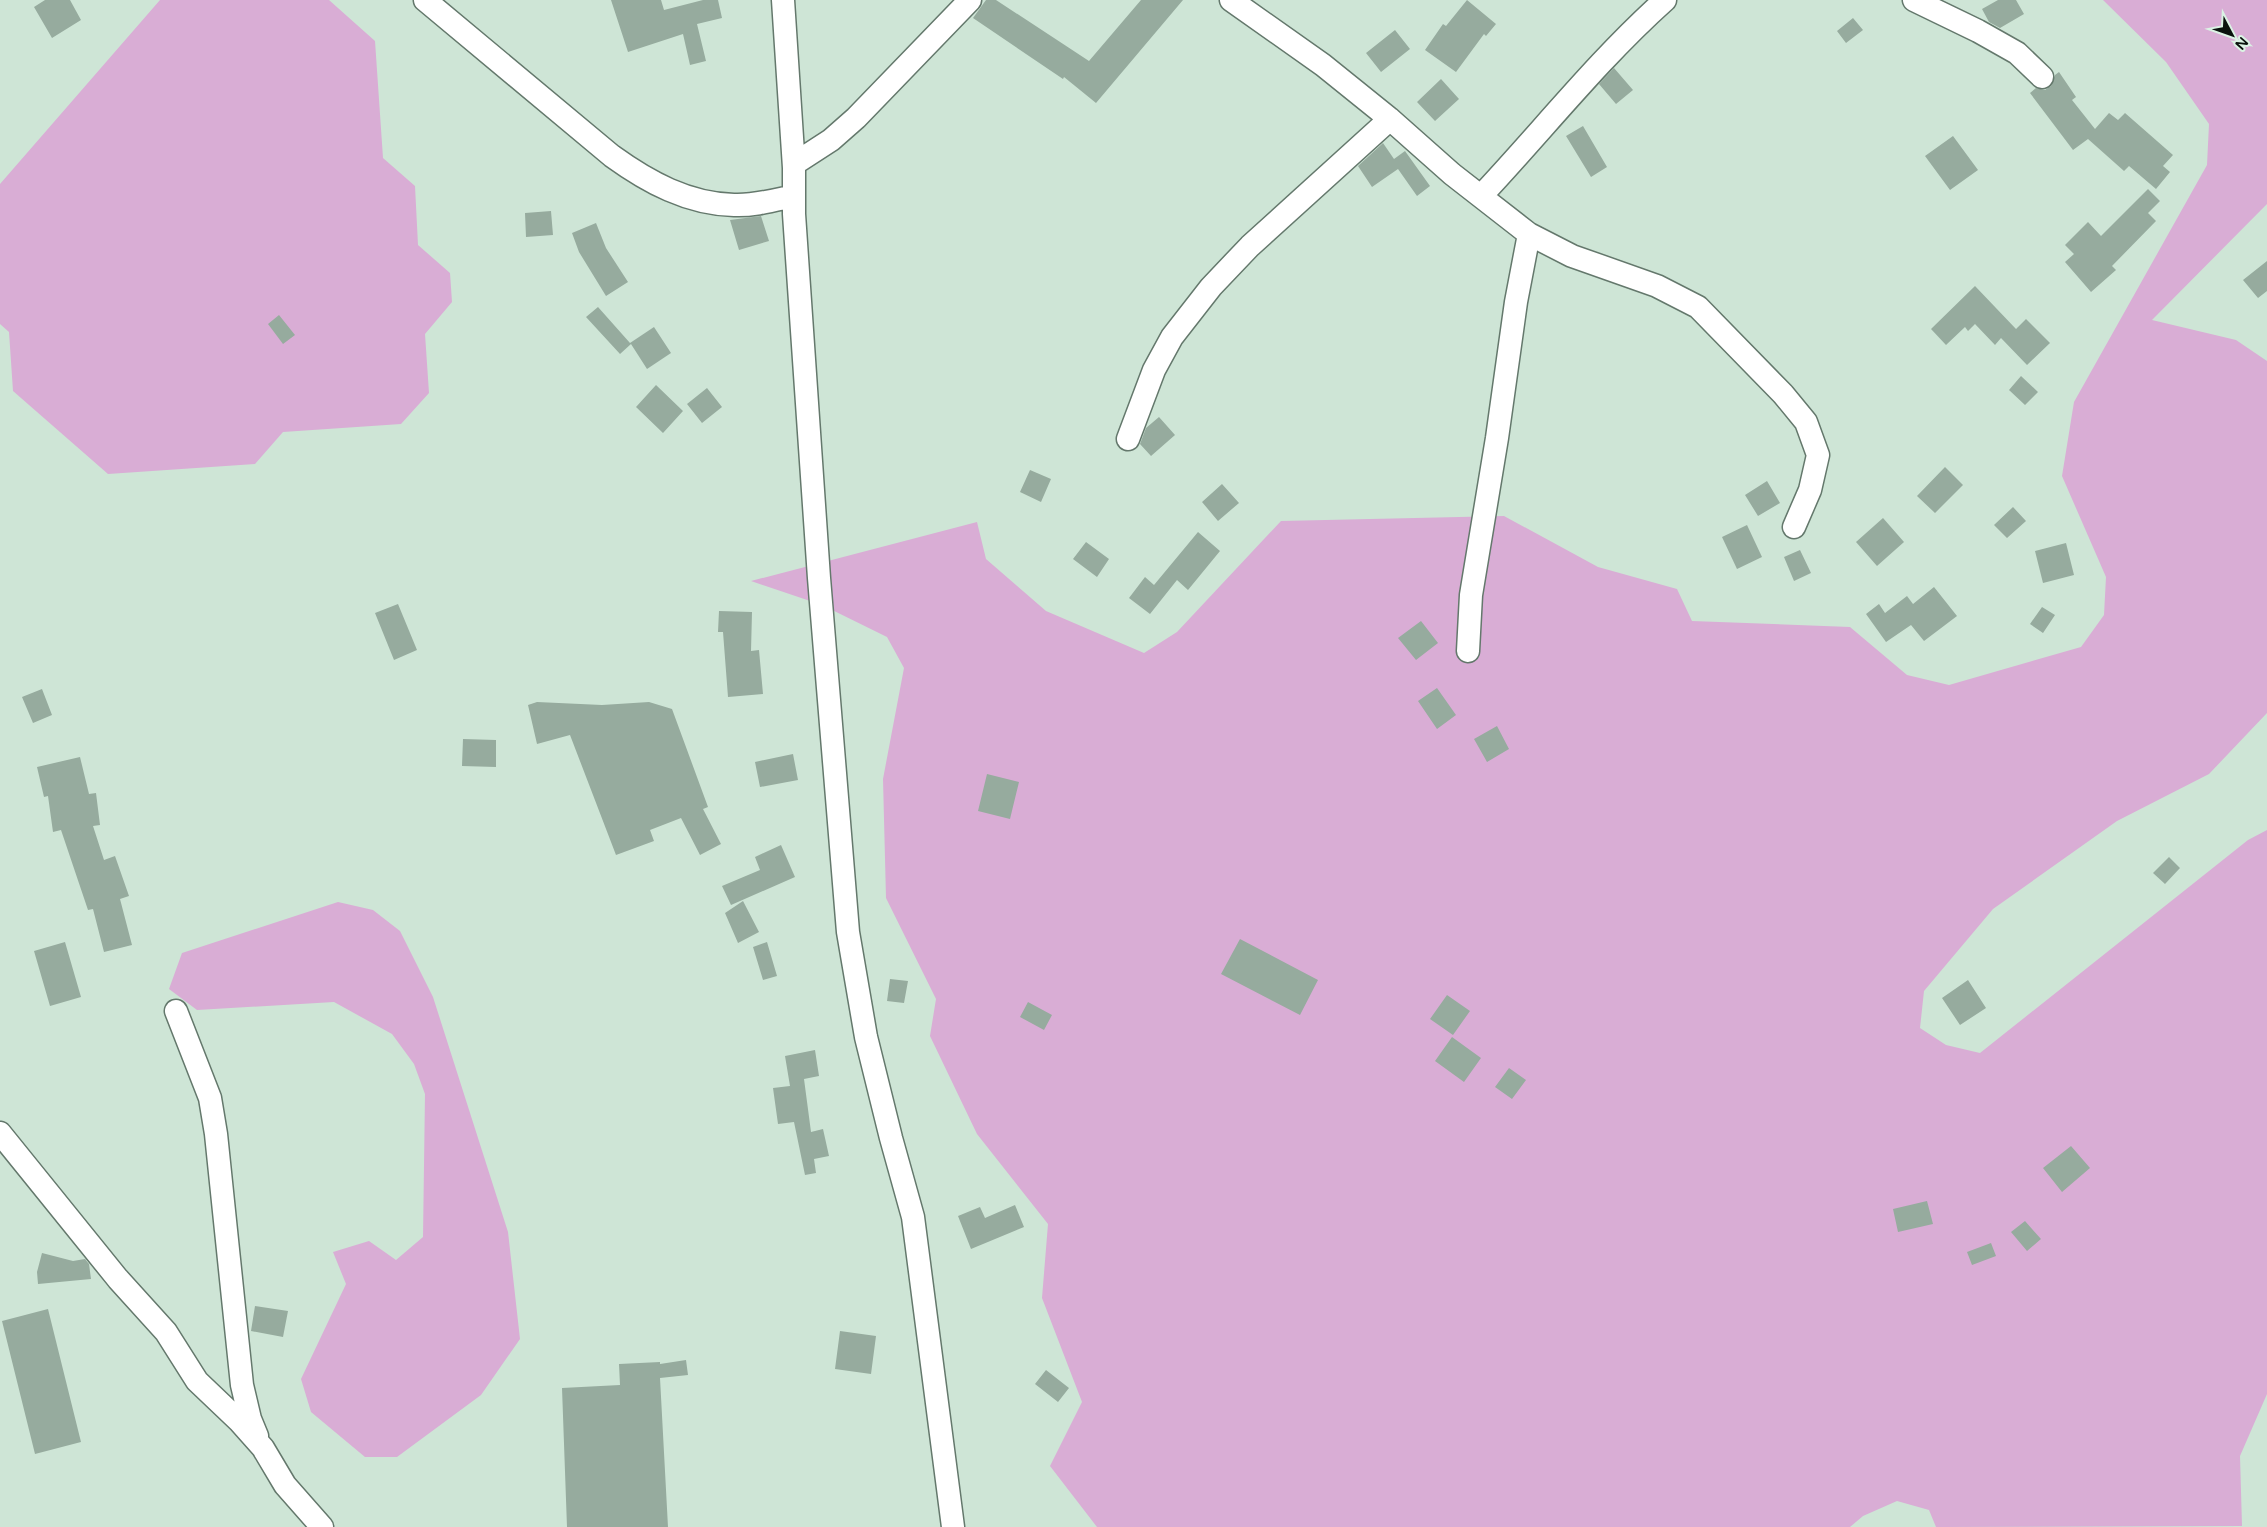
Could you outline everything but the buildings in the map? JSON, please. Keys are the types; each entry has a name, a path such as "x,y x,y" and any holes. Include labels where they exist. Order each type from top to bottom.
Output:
{"street":[{"path":"425,0 612,156 642,178 693,199 713,204 735,205 794,196"},
{"path":"783,0 819,578 848,932 866,1037 913,1217 953,1527"},
{"path":"794,164 831,140 856,118 970,0"},
{"path":"1231,0 1323,65 1390,119 1452,174 1529,234 1572,256 1657,286 1698,308 1783,394 1806,422 1818,455 1810,490 1794,527"},
{"path":"1481,196 1526,148 1585,78 1617,44 1665,0"},
{"path":"1914,0 1978,31 2017,53 2042,77"},
{"path":"1128,439 1154,370 1172,337 1211,287 1257,239 1390,119"},
{"path":"1468,651 1471,595 1497,438 1516,302 1529,234"},
{"path":"176,1011 210,1098 216,1134 242,1385 250,1419 263,1448 285,1485 322,1527"},
{"path":"0,1134 118,1279 166,1332 197,1381 263,1448"}],"shaded area":[{"path":"160,0 329,0 375,41 383,158 415,186 418,245 450,273 452,302 425,334 429,393 401,424 283,432 255,464 108,474 13,391 9,332 0,324 0,184"},
{"path":"2103,0 2267,0 2267,204 2152,320 2236,340 2267,361 2267,713 2209,774 2117,821 1993,909 1924,991 1920,1028 1946,1045 1980,1053 2248,840 2267,830 2267,1394 2240,1456 2242,1526 1936,1527 1929,1510 1897,1501 1863,1516 1850,1527 1097,1527 1050,1466 1082,1402 1042,1298 1048,1224 977,1134 930,1036 936,999 886,898 883,779 904,668 887,637 822,605 751,581 977,522 986,559 1046,611 1144,653 1177,632 1281,521 1504,516 1598,567 1677,589 1692,621 1850,627 1907,675 1949,685 2081,647 2104,615 2106,577 2062,476 2074,402 2207,165 2209,124 2166,62"},
{"path":"338,902 373,910 400,931 433,997 508,1232 520,1339 481,1395 397,1457 365,1457 311,1412 301,1379 346,1284 333,1252 369,1241 396,1260 423,1237 425,1094 414,1064 392,1034 334,1002 197,1010 169,989 182,953"}]}
